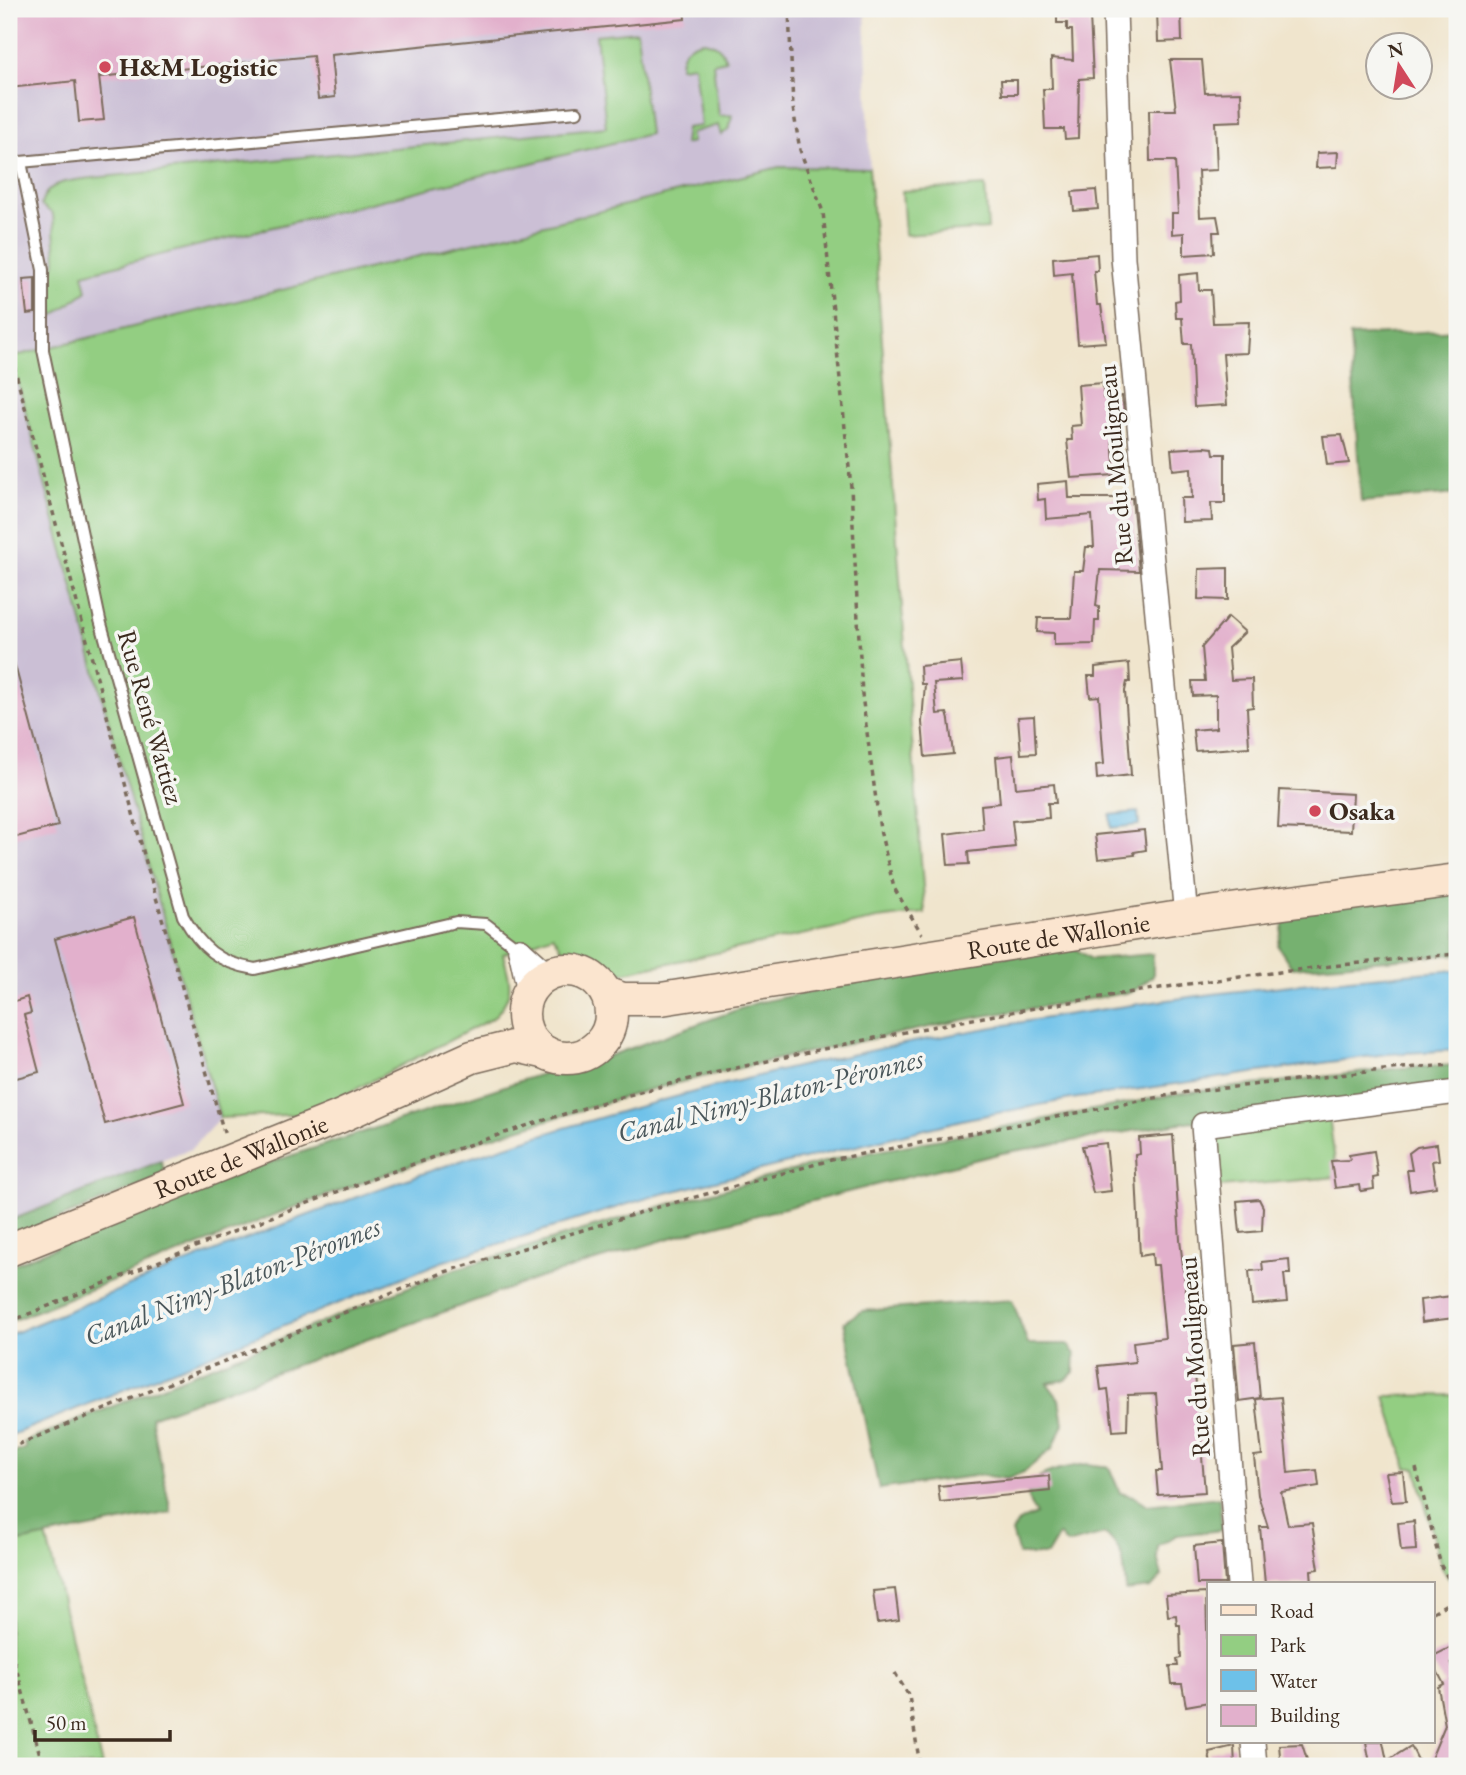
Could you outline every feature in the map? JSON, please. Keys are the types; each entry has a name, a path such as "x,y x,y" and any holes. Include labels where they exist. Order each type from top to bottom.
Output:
{"main road":[{"name":"Route de Wallonie","path":"661,999 1186,916 1457,880"},
{"path":"472,1056 509,1028 533,989 567,970 588,974 607,994 623,999 661,999"},
{"path":"533,989 525,1026 537,1046 547,1053"},
{"path":"606,1035 611,1021 607,994"},
{"path":"472,1056 516,1046 572,1058 586,1054 628,1012 661,999"},
{"name":"Route de Wallonie","path":"9,1250 340,1116 472,1056"}],"street":[{"name":"Rue du Mouligneau","path":"1115,9 1123,258 1186,916"},
{"path":"520,950 533,989"},
{"name":"Rue du Mouligneau","path":"1239,1582 1203,1125 1457,1092"},
{"path":"1253,1744 1255,1766"}],"lane":[{"path":"9,163 577,112"},
{"name":"Rue René Wattiez","path":"21,162 43,270 43,350 100,620 183,916 196,939 229,965 254,969 456,922 486,924 520,950"}],"path":[{"path":"789,9 793,108 800,150 822,212 851,487 862,695 880,830 894,888 908,915"},
{"path":"9,347 144,853 232,1158"},
{"path":"9,1322 284,1211 468,1144 648,1090 799,1054 978,1017 1292,968 1457,954"},
{"path":"9,1448 446,1272 655,1208 818,1164 969,1132 1181,1093 1376,1070 1457,1065"},
{"path":"1416,1468 1441,1566 1457,1592"},
{"path":"1434,1611 1457,1598"},
{"path":"9,1642 43,1766"},
{"path":"895,1673 909,1696 920,1766"}],"shaded area":[{"path":"9,9 865,9 870,179 925,913 877,919 617,974 591,960 567,955 553,935 503,954 220,1118 191,1149 9,1221"}],"green space":[{"path":"637,31 649,134 83,274 87,291 53,316 49,279 56,260 53,214 41,205 48,191 60,183 606,127 596,35"},
{"path":"704,41 712,43 723,52 726,60 713,63 719,116 732,115 729,129 721,135 718,125 690,133 692,142 684,144 686,128 701,126 694,65 680,67 680,61 686,49"},
{"path":"779,167 869,168 925,913 877,919 617,974 591,960 567,955 553,935 503,954 509,981 508,996 493,1018 308,1114 220,1118 119,760 11,357"},
{"path":"985,186 988,229 905,235 902,191"},
{"path":"1457,330 1457,494 1361,502 1350,336"},
{"path":"1457,880 1457,954 1292,968 1278,946 1284,921 1313,897"},
{"path":"1074,948 1091,959 1153,954 1153,976 1132,992 978,1017 799,1054 648,1090 468,1144 284,1211 9,1322 9,1266 244,1171 535,1076 609,1056 756,1003 950,963"},
{"path":"1457,1065 1457,1092 1203,1125 1192,1121 1002,1153 690,1232 533,1280 151,1417 171,1512 9,1544 9,1455 26,1448 24,1442 446,1272 655,1208 831,1160 1181,1093 1401,1068"},
{"path":"1328,1108 1337,1177 1209,1188 1203,1126"},
{"path":"161,1161 166,1175 9,1239 9,1221"},
{"path":"1012,1300 1028,1344 1067,1344 1075,1354 1074,1372 1065,1380 1047,1383 1059,1399 1063,1424 1053,1448 1024,1472 1007,1479 981,1475 879,1489 844,1322 862,1311"},
{"path":"1457,1395 1457,1592 1441,1566 1416,1468 1407,1468 1385,1396"},
{"path":"1087,1464 1109,1467 1120,1493 1133,1496 1147,1505 1219,1497 1222,1530 1177,1535 1158,1546 1157,1557 1162,1576 1151,1588 1126,1591 1120,1552 1105,1534 1067,1544 1059,1535 1047,1555 1019,1555 1012,1532 1019,1522 1036,1514 1029,1501 1028,1490 1033,1482 1052,1471"},
{"path":"46,1535 102,1766 9,1766 9,1544"}],"water":[{"path":"1138,812 1139,825 1111,828 1110,815"},
{"name":"Canal Nimy-Blaton-Péronnes","path":"1457,970 1457,1050 1386,1054 1071,1099 966,1119 654,1196 441,1262 9,1436 9,1335 280,1226 445,1166 692,1092 945,1036 1072,1014 1201,996"}],"building":[{"name":"H&M Logistic","path":"9,9 684,9 685,19 331,55 335,97 318,99 313,56 99,77 104,120 79,122 75,81 9,88"},
{"path":"1057,9 1081,9 1082,16 1090,16 1093,78 1079,79 1078,138 1065,139 1064,129 1045,129 1043,89 1052,89 1051,58 1073,60 1072,30 1067,30 1067,23 1057,23"},
{"path":"1157,9 1181,9 1182,41 1158,42"},
{"path":"1170,60 1202,60 1205,93 1241,92 1242,121 1215,122 1217,170 1198,171 1200,217 1217,216 1220,232 1213,232 1214,253 1184,255 1184,233 1172,234 1172,213 1178,213 1175,161 1150,161 1149,110 1176,110"},
{"path":"1001,80 1017,80 1017,94 1002,94"},
{"path":"1338,152 1337,167 1316,168 1317,153"},
{"path":"1096,190 1098,209 1074,211 1072,192"},
{"path":"1097,254 1098,271 1094,271 1097,305 1101,305 1106,342 1078,344 1072,273 1054,275 1053,258"},
{"path":"1198,273 1199,290 1211,290 1213,323 1249,322 1247,353 1223,354 1227,405 1194,407 1191,344 1184,344 1182,318 1176,318 1175,301 1180,300 1179,275"},
{"path":"35,278 35,313 27,314 23,279"},
{"path":"1103,383 1103,398 1122,396 1124,411 1110,412 1115,475 1071,478 1067,440 1072,440 1071,426 1081,425 1078,385"},
{"path":"1342,435 1349,463 1327,465 1323,436"},
{"path":"1213,448 1214,454 1225,454 1225,503 1211,503 1212,521 1182,522 1181,498 1192,498 1191,468 1173,470 1171,449"},
{"path":"1068,481 1069,498 1132,498 1139,571 1100,570 1096,606 1099,607 1099,621 1095,621 1094,644 1054,645 1054,633 1037,632 1038,618 1071,618 1074,571 1083,571 1086,547 1094,547 1092,515 1046,519 1045,499 1038,500 1037,484"},
{"path":"1228,568 1228,600 1198,599 1199,569"},
{"path":"1228,617 1245,632 1228,648 1231,680 1252,679 1253,707 1247,708 1249,747 1195,751 1193,730 1216,728 1216,695 1193,696 1192,681 1205,681 1202,647"},
{"path":"9,658 13,658 58,826 9,839"},
{"path":"961,662 963,681 934,683 937,714 947,713 953,754 925,757 922,722 925,684 921,684 920,666"},
{"path":"1129,663 1130,682 1127,682 1125,691 1131,775 1097,779 1096,765 1104,764 1099,696 1090,697 1088,676 1095,676 1095,667"},
{"path":"1034,716 1036,753 1021,754 1018,717"},
{"path":"1013,755 1016,788 1054,784 1056,803 1048,803 1049,818 1012,821 1015,847 968,852 969,864 948,865 945,834 983,829 981,805 1000,803 996,757"},
{"name":"Osaka","path":"1280,790 1353,794 1351,831 1278,828"},
{"path":"1144,830 1146,850 1134,852 1135,855 1098,859 1095,835"},
{"path":"134,917 184,1103 105,1124 55,939"},
{"path":"27,997 31,1013 24,1015 39,1072 9,1080 9,1003"},
{"path":"1173,1135 1180,1240 1205,1492 1158,1495 1156,1471 1162,1471 1156,1394 1128,1395 1127,1430 1113,1431 1108,1389 1101,1390 1098,1366 1135,1362 1133,1342 1165,1338 1158,1265 1153,1265 1152,1254 1140,1256 1135,1155 1140,1154 1139,1138"},
{"path":"1106,1143 1111,1191 1093,1193 1082,1146"},
{"path":"1437,1144 1439,1160 1432,1161 1436,1187 1410,1191 1407,1170 1412,1170 1409,1153 1417,1147"},
{"path":"1374,1151 1378,1177 1373,1178 1374,1189 1361,1191 1360,1185 1335,1188 1331,1161 1350,1160 1349,1155"},
{"path":"1259,1199 1263,1207 1262,1231 1240,1233 1237,1201"},
{"path":"1289,1259 1290,1274 1284,1274 1287,1302 1252,1305 1249,1271 1263,1270 1262,1262"},
{"path":"1452,1296 1452,1300 1457,1299 1457,1314 1454,1318 1422,1322 1420,1300"},
{"path":"1255,1342 1260,1398 1239,1401 1234,1344"},
{"path":"1281,1397 1288,1473 1317,1470 1319,1486 1281,1492 1288,1525 1312,1523 1319,1569 1311,1570 1312,1582 1265,1582 1260,1527 1268,1527 1258,1495 1254,1456 1262,1455 1256,1399"},
{"path":"1403,1472 1406,1501 1392,1502 1386,1473"},
{"path":"1049,1476 1050,1491 940,1502 938,1486"},
{"path":"1414,1521 1416,1550 1401,1551 1398,1523"},
{"path":"1222,1543 1225,1582 1197,1584 1194,1546"},
{"path":"895,1589 899,1620 877,1623 873,1591"},
{"path":"1206,1593 1207,1702 1186,1706 1182,1684 1172,1684 1170,1666 1178,1666 1177,1659 1181,1658 1180,1625 1177,1625 1176,1615 1168,1616 1166,1595"},
{"path":"1457,1644 1457,1660 1451,1662 1456,1679 1452,1681 1455,1700 1457,1696 1457,1766 1428,1766 1445,1725 1438,1687 1444,1684 1434,1668 1434,1656"},
{"path":"1302,1744 1309,1766 1281,1766 1279,1745"},
{"path":"1366,1744 1383,1744 1387,1761 1370,1763"},
{"path":"1234,1746 1235,1766 1211,1766 1209,1752"},
{"path":"1411,1746 1421,1766 1379,1766"}],"place":[{"name":"H&M Logistic","path":"105,67"},
{"name":"Osaka","path":"1315,811"}]}
